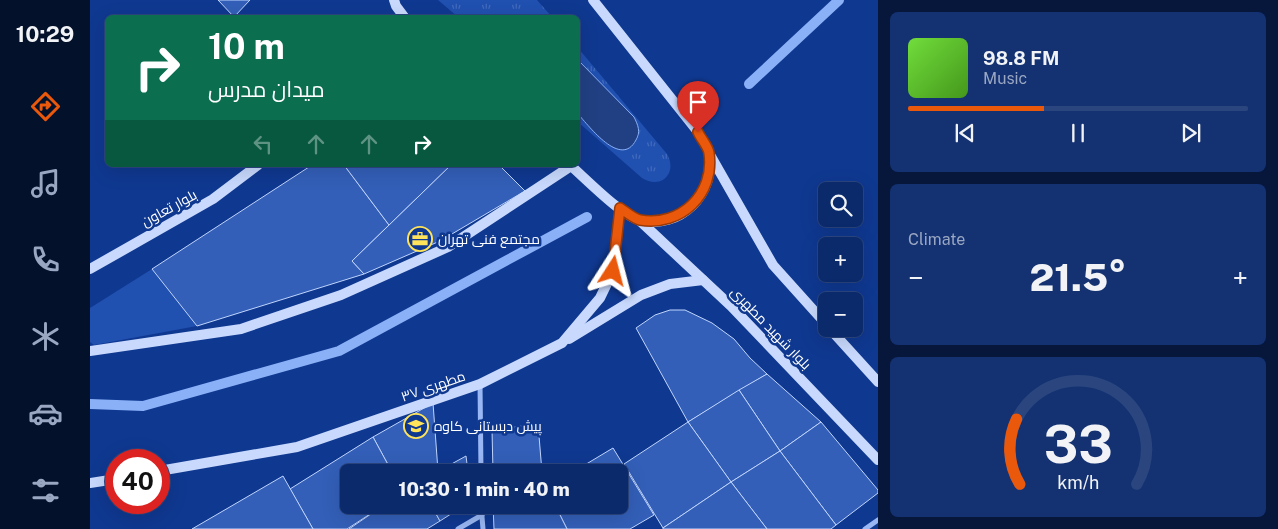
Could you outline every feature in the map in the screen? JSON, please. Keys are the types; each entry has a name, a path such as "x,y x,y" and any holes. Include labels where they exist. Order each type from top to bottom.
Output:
{"street":[{"path":"394,0 403,15"},
{"path":"598,2 698,132 772,265 818,315"},
{"path":"639,220 668,220 693,206 708,182 709,152"},
{"name":"بلوار تعاون","path":"90,269 213,199 255,167"},
{"path":"90,351 241,329 340,295 448,246 567,167"},
{"name":"بلوار شهید مطهری","path":"572,167 620,208 639,220 732,306 878,460"},
{"name":"مطهری ۳۷","path":"170,469 297,447 480,384 562,343 600,298 613,271 620,208"},
{"path":"562,343 641,295 670,284 703,280"},
{"path":"837,337 878,382"},
{"path":"480,384 481,464"},
{"path":"90,483 105,481"},
{"path":"458,529 482,515"},
{"path":"482,515 482,529"},
{"path":"865,529 878,520"}],"green space":[{"path":"438,0 537,0 550,15 456,15"},
{"path":"580,50 667,154 670,161 669,173 661,181 655,182 642,178 580,124 580,116 607,144 625,149 634,144 639,136 634,117 580,62"},
{"path":"152,269 197,326 94,345 90,342 90,308"}],"shaded area":[{"path":"580,62 634,117 639,131 636,140 630,148 622,150 614,148 597,135 580,116"}],"building":[{"path":"218,0 250,0 236,15 232,15"},
{"path":"309,167 346,167 389,225 352,261 364,274 197,326 152,269"},
{"path":"346,167 449,167 389,225"},
{"path":"449,167 501,167 525,191 440,241 364,274 352,261"},
{"path":"670,310 685,310 712,323 734,339 767,374 688,422 636,328 655,315"},
{"path":"767,374 821,422 780,451 739,390"},
{"path":"739,390 780,451 731,482 688,422"},
{"path":"433,403 437,464 388,464 373,437"},
{"path":"688,422 731,482 663,528 628,471 628,464 624,464"},
{"path":"821,422 878,490 878,493 836,525 780,451"},
{"path":"538,424 541,464 493,464 492,430"},
{"path":"373,437 388,464 340,464 340,514 370,514 347,529 313,529 290,489"},
{"path":"613,448 623,464 586,464"},
{"path":"780,451 836,525 831,529 767,529 731,482"},
{"path":"466,456 467,464 452,464"},
{"path":"628,473 654,515 630,529 567,529 560,514 628,514"},
{"path":"283,476 313,529 192,529"},
{"path":"731,482 767,529 663,529 663,528"},
{"path":"371,514 436,514 440,521 427,529 349,529"},
{"path":"436,514 451,514 440,521"},
{"path":"493,514 560,514 567,529 494,529"}],"waterway":[{"path":"749,84 839,0"},
{"path":"90,404 143,406 339,351 587,217"}],"place":[{"name":"مجتمع فنی تهران","path":"420,239"},
{"name":"پیش دبستانی کاوه","path":"416,426"}],"route":[{"path":"613,271 620,208 639,220 668,220 693,206 708,182 709,152 698,132"}]}
